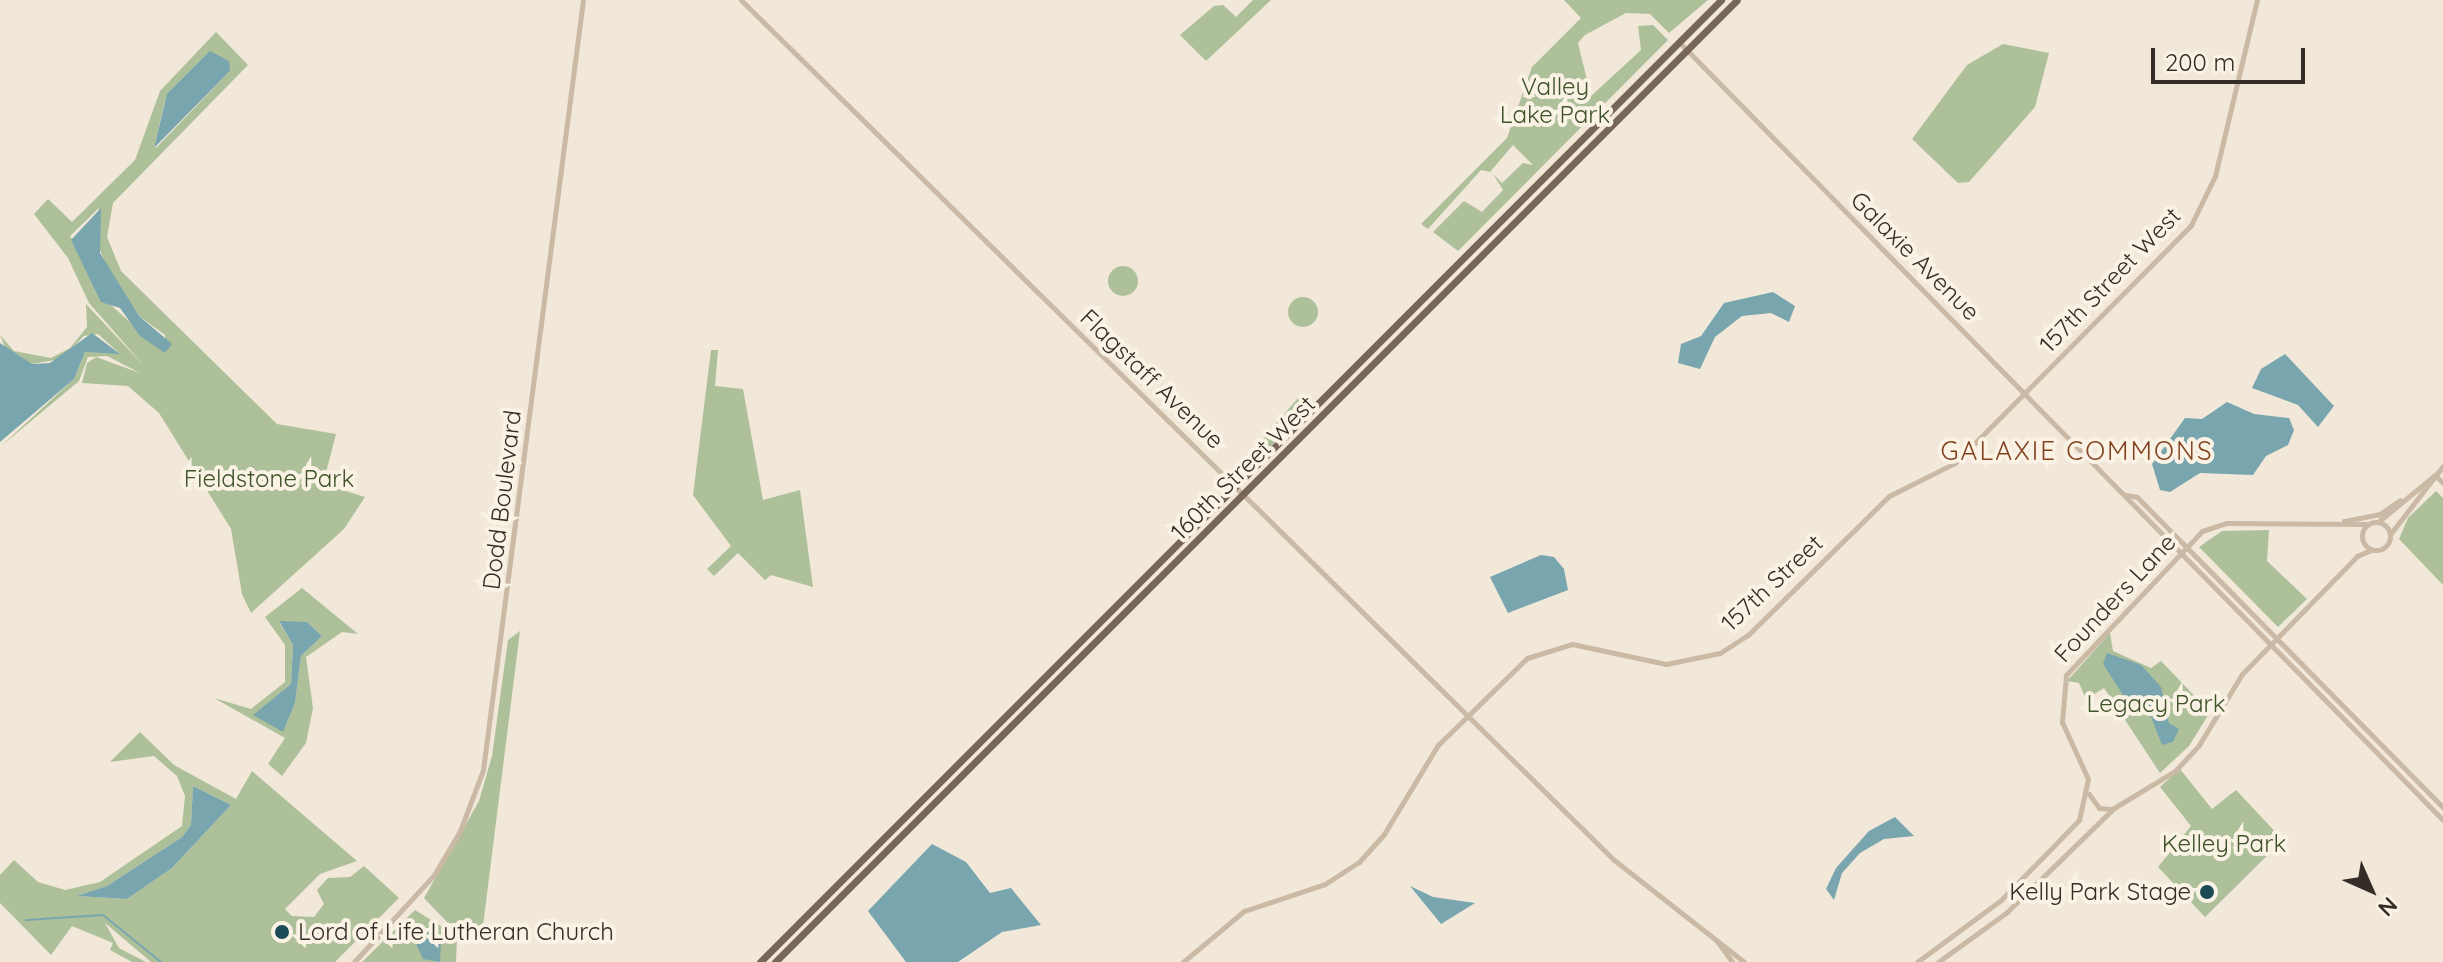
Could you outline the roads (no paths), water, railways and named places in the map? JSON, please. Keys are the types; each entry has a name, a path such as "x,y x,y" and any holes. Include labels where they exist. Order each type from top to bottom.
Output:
{"main road":[{"name":"160th Street West","path":"760,962 1721,0"},
{"name":"160th Street West","path":"775,962 1737,0"}],"street":[{"name":"Dodd Boulevard","path":"354,962 434,875 460,831 483,770 583,0"},
{"name":"Flagstaff Avenue","path":"741,0 1244,496 1469,713 1623,868 1675,902 1744,962"},
{"name":"157th Street West","path":"2025,393 2170,249 2200,210 2220,162 2257,0"},
{"name":"Galaxie Avenue","path":"1679,42 2126,495 2179,556 2443,820"},
{"name":"157th Street","path":"1469,713 1519,664 1553,647 1590,644 1666,664 1726,650 1881,503 1947,470 2025,393"},
{"path":"1938,962 1998,919 2114,808 2161,782 2191,754 2231,687 2357,556 2385,547 2390,534 2443,466"},
{"path":"2435,475 2443,483"},
{"path":"2371,550 2362,540 2368,524 2375,522 2435,475"},
{"name":"Galaxie Avenue","path":"2126,495 2137,497 2443,807"},
{"name":"Founders Lane","path":"2334,523 2380,514 2405,497"},
{"path":"2375,522 2390,534"},
{"name":"Founders Lane","path":"2088,793 2085,764 2062,722 2063,682 2076,659 2187,547 2217,523 2368,524"},
{"path":"1183,962 1244,911 1325,884 1355,865 1384,834 1432,752 1469,713"},
{"path":"2088,793 2099,808 2114,808"},
{"path":"1917,962 2001,900 2075,826 2088,793"},
{"name":"Flagstaff Avenue","path":"1717,940 1732,962"}],"water":[{"path":"210,51 229,61 230,71 154,148 167,94"},
{"path":"101,208 100,253 139,316 172,344 165,353 140,336 120,308 101,302 71,240"},
{"path":"1773,292 1795,306 1789,322 1771,313 1742,316 1715,337 1700,369 1678,363 1681,344 1701,336 1724,303"},
{"path":"92,333 120,354 85,352 74,379 0,442 0,343 32,364 50,363"},
{"path":"2285,354 2334,406 2318,427 2298,405 2252,388 2261,369"},
{"path":"2227,402 2254,414 2289,418 2294,430 2288,445 2266,456 2253,475 2200,473 2170,492 2160,490 2152,464 2185,418 2202,419"},
{"path":"1541,555 1554,557 1564,569 1568,590 1508,613 1490,577"},
{"path":"279,621 307,622 322,636 301,656 295,703 283,732 253,715 291,684 293,645"},
{"path":"2107,653 2141,665 2161,687 2169,723 2179,729 2173,742 2162,745 2151,717 2125,698 2103,664"},
{"path":"193,786 231,805 172,868 127,899 76,896 107,886 182,837 191,825"},
{"path":"1895,817 1914,836 1884,839 1860,853 1842,873 1834,900 1826,889 1836,868 1869,831"},
{"path":"932,844 966,862 990,893 1011,888 1041,925 1002,932 958,962 906,962 868,911"},
{"path":"1410,886 1433,897 1475,903 1441,924"},
{"path":"421,926 441,943 440,962 423,959 413,937"}],"waterway":[{"path":"26,920 103,915 161,962"}],"place":[{"name":"Kelly Park Stage","path":"2207,892"},
{"name":"Lord of Life Lutheran Church","path":"282,932"}],"district":[{"name":"GALAXIE COMMONS","path":"2077,451"}],"park label":[{"name":"Valley Lake Park","path":"1555,101"},
{"name":"Fieldstone Park","path":"269,479"},
{"name":"Legacy Park","path":"2156,704"},
{"name":"Kelley Park","path":"2224,844"}]}
